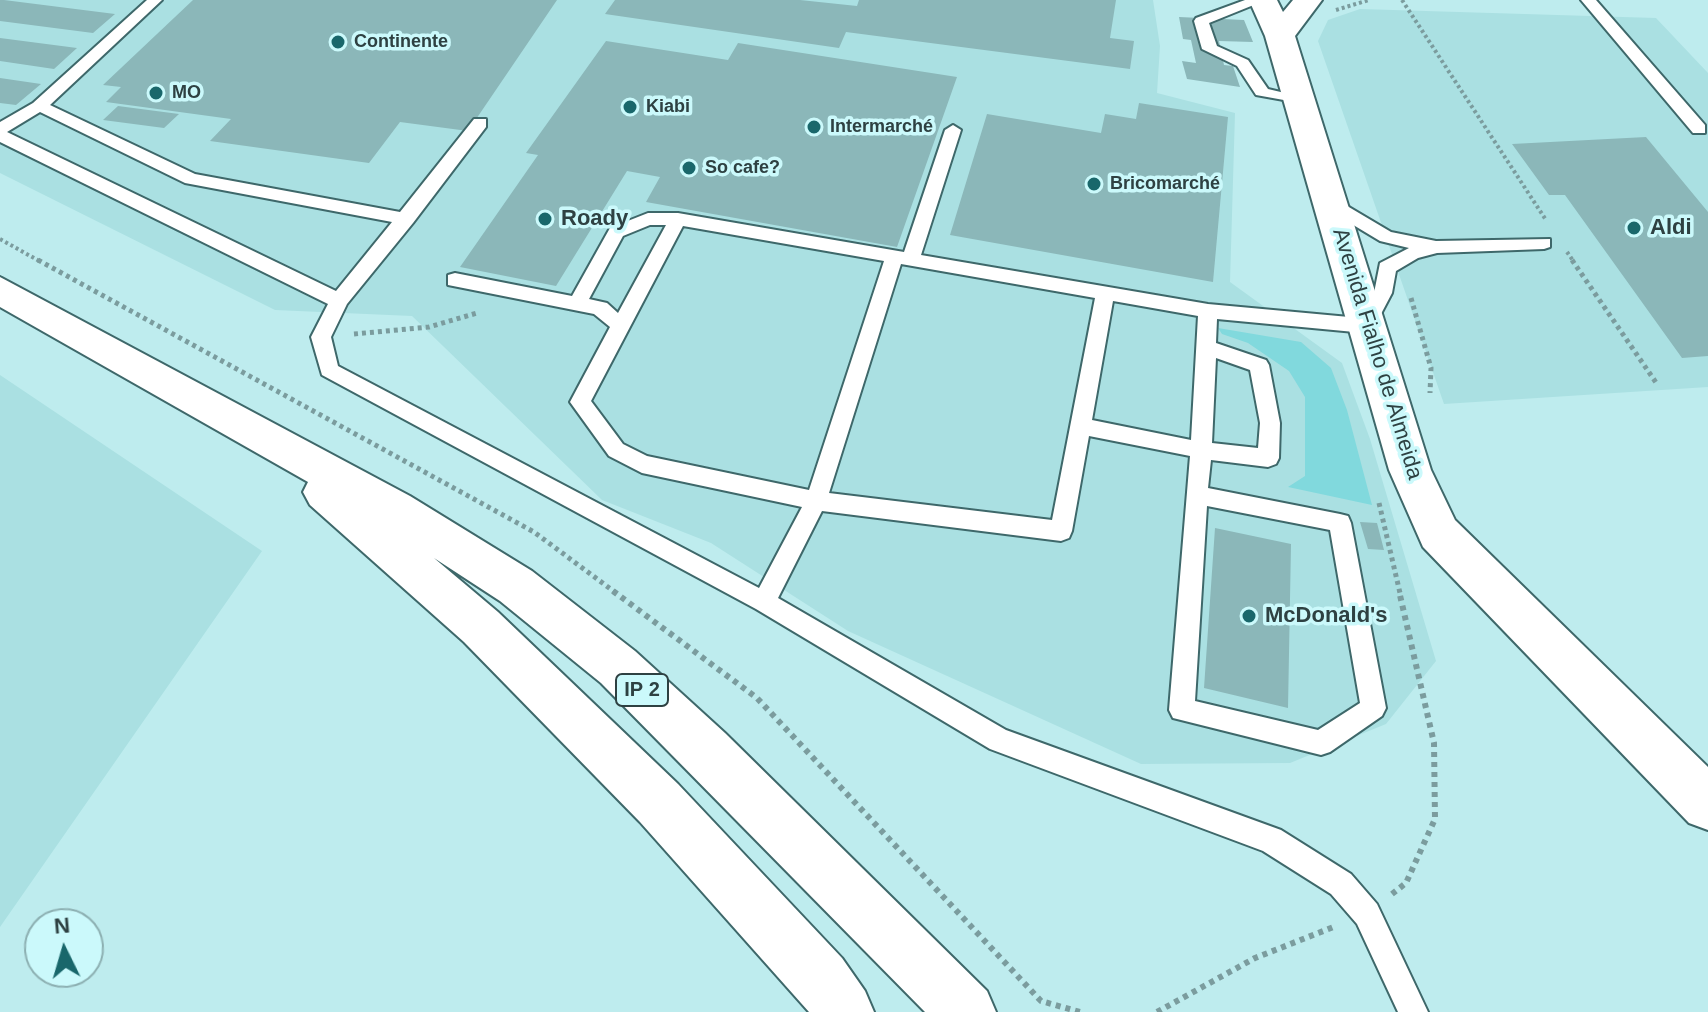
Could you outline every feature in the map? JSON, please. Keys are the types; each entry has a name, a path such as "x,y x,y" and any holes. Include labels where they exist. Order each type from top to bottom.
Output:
{"main road":[{"name":"Avenida Fialho de Almeida","path":"1261,0 1280,36 1410,470 1439,533 1708,804"},
{"path":"1280,36 1308,0"},
{"name":"IP 2","path":"0,290 394,509 516,586 618,667 707,751 966,1012"},
{"name":"IP 2","path":"262,438 492,638 659,803 821,979 844,1012"}],"lane":[{"path":"155,0 39,106 0,132 339,301"},
{"path":"1261,0 1201,21 1210,49 1243,63 1262,92 1300,101"},
{"path":"1588,0 1699,129"},
{"path":"39,106 191,179 407,219"},
{"path":"480,123 339,301 321,337 329,370 764,602 999,740 1271,840 1341,884 1367,914 1401,998 1413,1012"},
{"path":"764,602 816,501 902,259 953,130"},
{"path":"1331,204 1386,237 1437,247"},
{"path":"577,304 616,232 648,219 678,219 1208,311 1365,326 1383,293 1387,268 1412,253 1437,247 1553,240"},
{"path":"678,219 580,402 616,450 642,464 816,501 1061,531 1084,427 1105,295"},
{"path":"455,280 600,308 620,325"},
{"path":"1197,495 1340,523 1373,708 1321,743 1182,710 1208,311"},
{"path":"1084,427 1201,450 1268,458 1270,423 1259,365 1207,347"}],"path":[{"path":"1402,0 1553,240 1657,384"},
{"path":"321,337 429,327 534,296"}],"shaded area":[{"path":"0,0 1153,0 1160,46 1157,93 1235,113 1230,282 1342,363 1370,439 1436,661 1386,724 1290,763 1141,764 848,631 711,543 602,500 412,316 275,310 0,173"},
{"path":"1360,9 1656,18 1708,73 1708,387 1444,404 1318,41 1328,20"},
{"path":"1218,328 1301,342 1331,368 1347,410 1372,505 1288,487 1305,476 1305,397 1289,371 1248,343 1222,334"},
{"path":"0,375 262,551 0,927"}],"building":[{"path":"0,0 115,14 93,33 0,21"},
{"name":"Continente","path":"193,0 557,0 468,131 400,122 369,163 210,141 231,119 106,102 121,87 103,85"},
{"path":"615,0 800,0 857,6 859,0 1116,0 1110,38 1134,41 1130,69 846,32 839,48 605,14"},
{"path":"1179,17 1244,20 1253,42 1219,41 1224,65 1233,66 1240,87 1187,79 1182,61 1196,63 1191,40 1183,39"},
{"path":"0,38 77,48 54,69 0,61"},
{"path":"606,41 728,60 738,43 957,77 897,247 646,202 660,177 627,171 556,286 460,267 538,155 526,153"},
{"path":"0,78 41,84 16,105 0,103"},
{"name":"Bricomarché","path":"1139,103 1228,117 1213,282 950,235 987,114 1101,133 1105,114 1136,119"},
{"path":"118,106 179,114 164,128 103,120"},
{"path":"1646,137 1708,212 1708,356 1682,358 1565,195 1549,195 1512,144"},
{"path":"1360,522 1377,523 1384,550 1368,549"},
{"name":"McDonald's","path":"1215,528 1291,544 1288,708 1204,688"}],"place":[{"name":"Continente","path":"338,42"},
{"name":"MO","path":"156,93"},
{"name":"Kiabi","path":"630,107"},
{"name":"Intermarché","path":"814,127"},
{"name":"So cafe?","path":"689,168"},
{"name":"Bricomarché","path":"1094,184"},
{"name":"Roady","path":"545,219"},
{"name":"Aldi","path":"1634,228"},
{"name":"McDonald's","path":"1249,616"}]}
